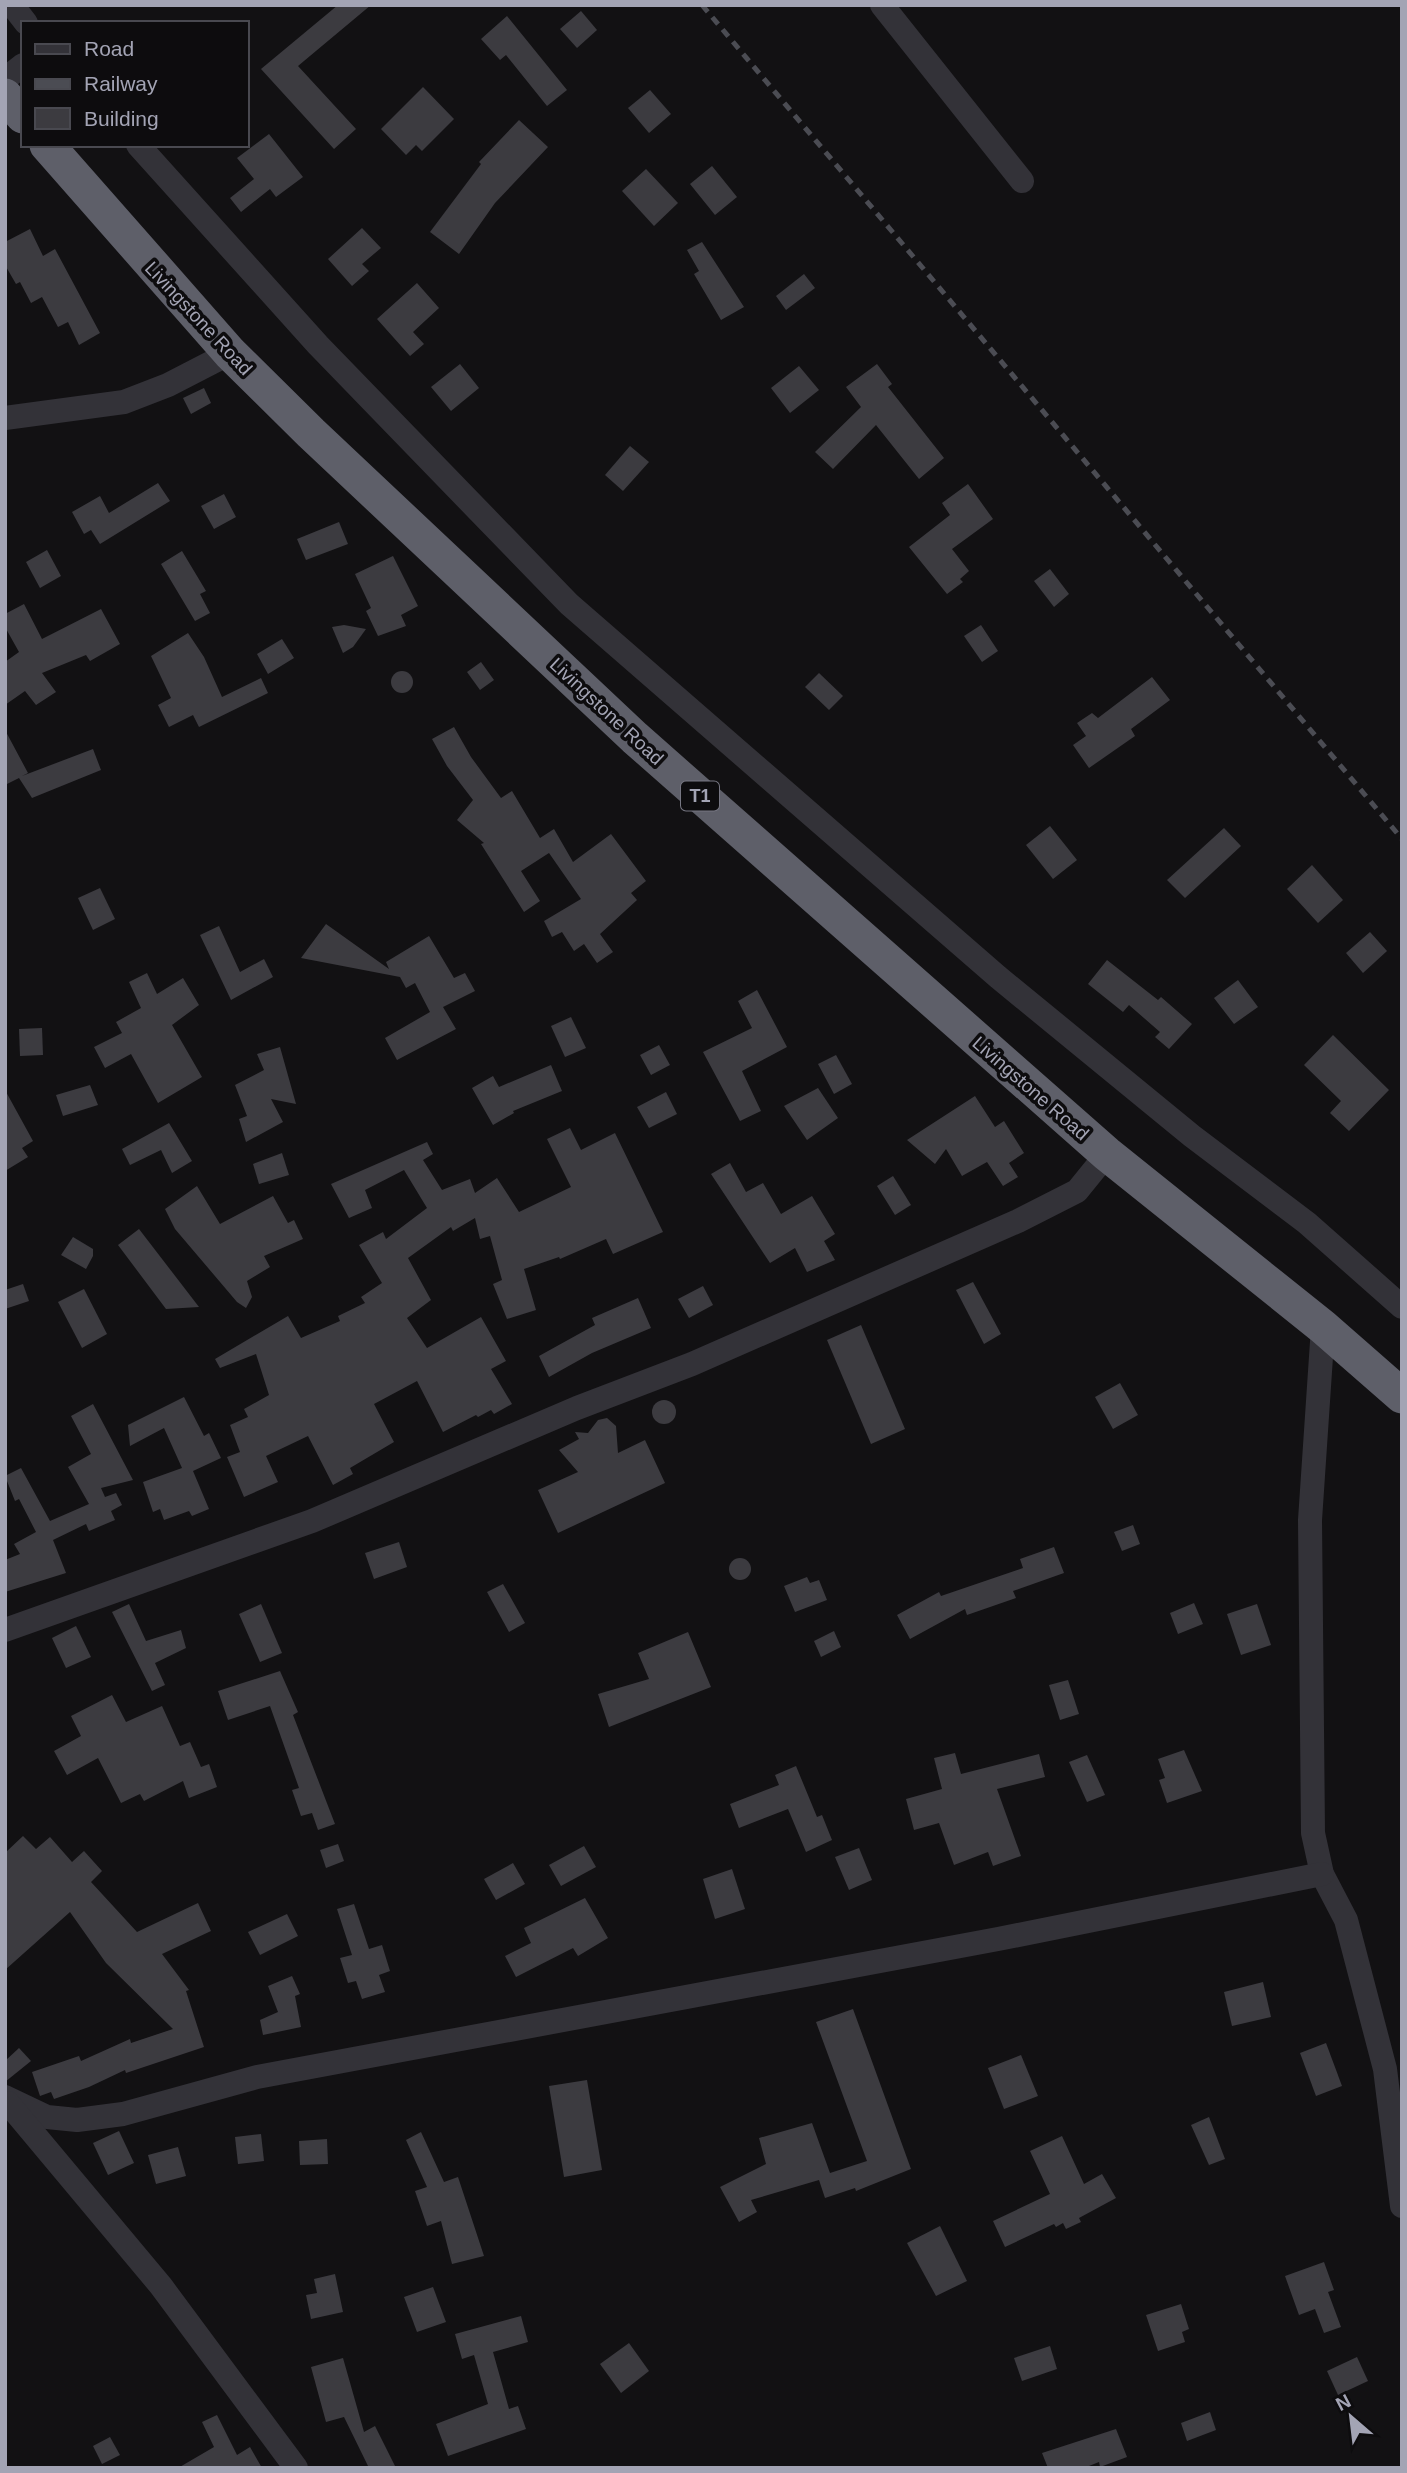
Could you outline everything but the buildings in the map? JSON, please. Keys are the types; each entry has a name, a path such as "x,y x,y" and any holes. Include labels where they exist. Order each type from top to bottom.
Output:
{"highway":[{"path":"5,96 21,114"},
{"name":"Livingstone Road","path":"49,147 230,353 311,433 635,738 1107,1154 1323,1327 1402,1395"}],"street":[{"path":"12,5 24,21"},
{"path":"882,5 1022,181"},
{"path":"5,79 21,67"},
{"path":"140,147 318,345 569,604 998,977 1192,1136 1307,1223 1402,1307"},
{"path":"5,418 124,402 168,385 230,353"},
{"path":"5,1630 312,1521 577,1408 717,1353 1077,1191 1107,1154"},
{"path":"1323,1327 1310,1520 1313,1833 1322,1874 1346,1920 1385,2069 1402,2206"},
{"path":"5,2099 47,2117 77,2120 123,2114 270,2074 998,1939 1322,1874"},
{"path":"5,2099 161,2286 296,2468"}],"railway":[{"path":"702,5 1402,839"}]}
